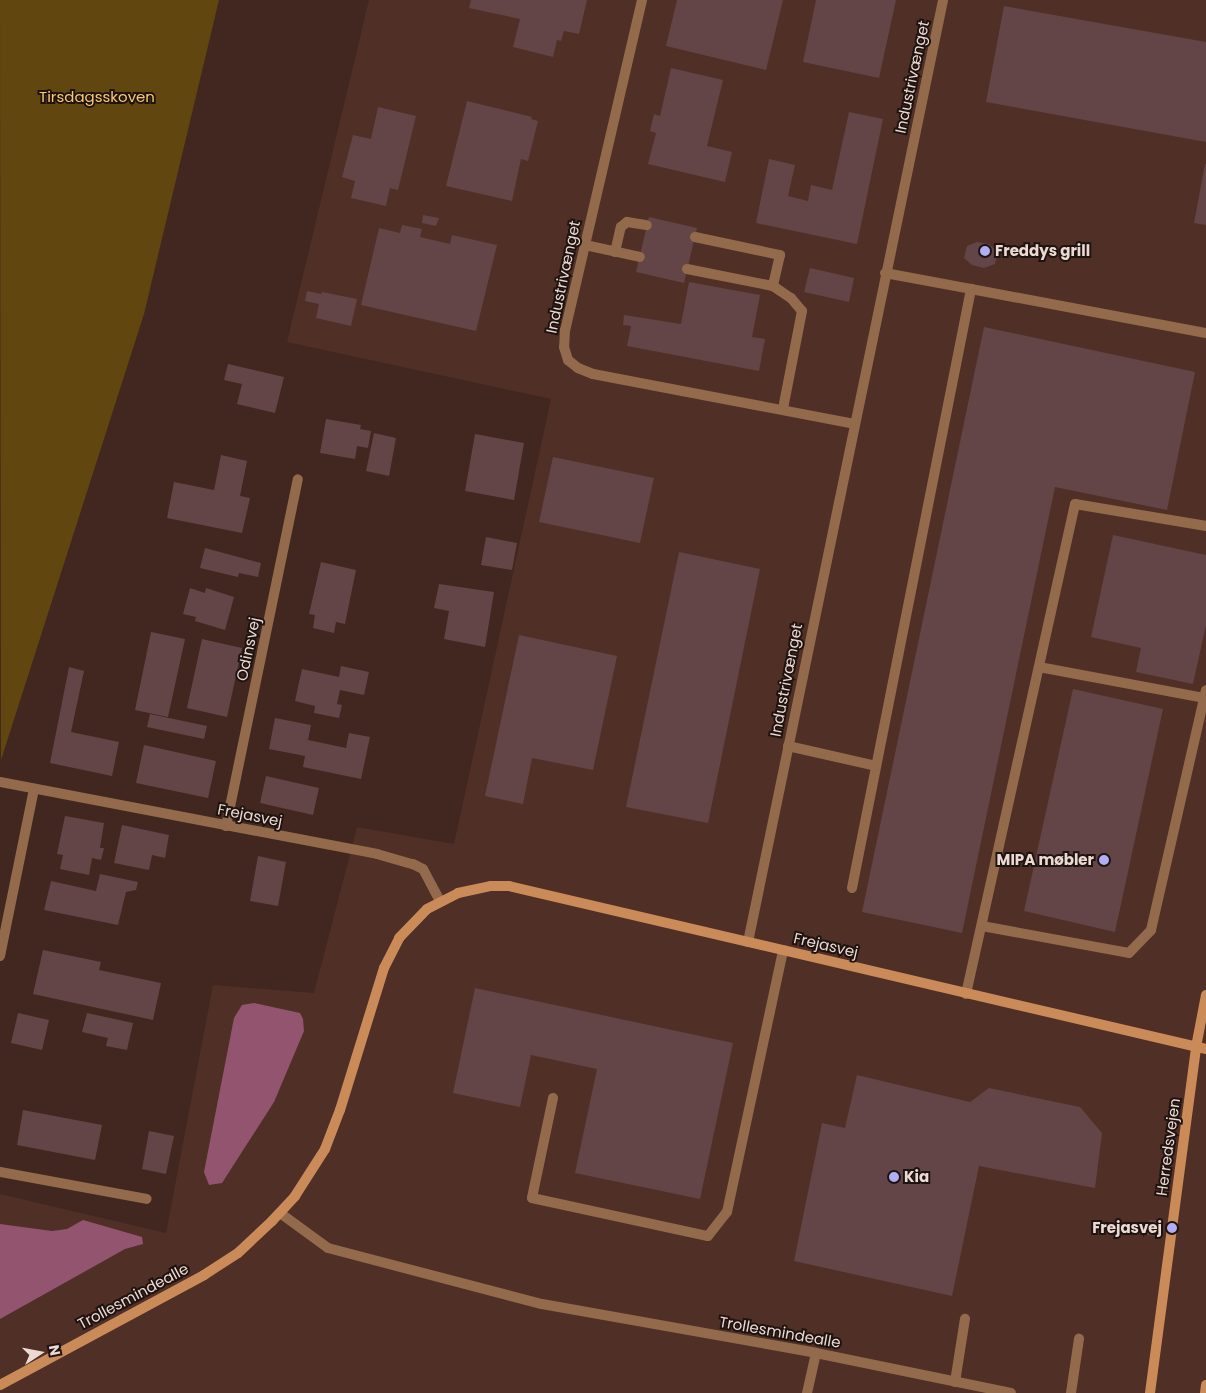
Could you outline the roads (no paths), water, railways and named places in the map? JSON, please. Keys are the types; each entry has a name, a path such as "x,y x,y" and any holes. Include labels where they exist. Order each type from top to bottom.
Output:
{"street":[{"name":"Industrivænget","path":"642,0 565,330 564,347 568,360 578,368 593,374 854,424"},
{"name":"Industrivænget","path":"748,942 943,0"},
{"path":"615,252 621,227 628,222 647,225"},
{"path":"695,237 780,255 773,286"},
{"path":"585,245 640,257"},
{"path":"687,269 773,286 792,298 802,310 783,409"},
{"path":"885,273 1206,333"},
{"path":"852,888 971,289"},
{"name":"Odinsvej","path":"226,826 298,479"},
{"path":"966,994 1075,504 1206,526"},
{"path":"982,926 1129,954 1150,930 1205,694 1039,667"},
{"path":"788,746 876,766"},
{"name":"Frejasvej","path":"0,782 413,864 423,869 440,901"},
{"path":"0,956 34,789"},
{"name":"Frejasvej","path":"272,1222 295,1196 325,1149 340,1110 384,968 399,938 427,909 440,901 458,893 482,888 509,886 1201,1048"},
{"path":"553,1098 532,1198 708,1236 727,1212 783,950"},
{"name":"Herredsvejen","path":"1150,1393 1201,1048 1206,995"},
{"path":"0,1172 147,1199"},
{"name":"Trollesmindealle","path":"280,1213 328,1248 542,1304 816,1353 1012,1393"},
{"name":"Trollesmindealle","path":"0,1385 204,1275 238,1253 272,1222"},
{"path":"955,1382 965,1319"},
{"path":"1070,1393 1079,1339"},
{"path":"808,1393 816,1353"},
{"path":"1205,1393 1206,1385"}],"place":[{"name":"Freddys grill","path":"985,251"},
{"name":"MIPA møbler","path":"1104,860"},
{"name":"Kia","path":"894,1177"},
{"name":"Frejasvej","path":"1172,1228"}],"park label":[{"name":"Tirsdagsskoven","path":"97,97"}]}
